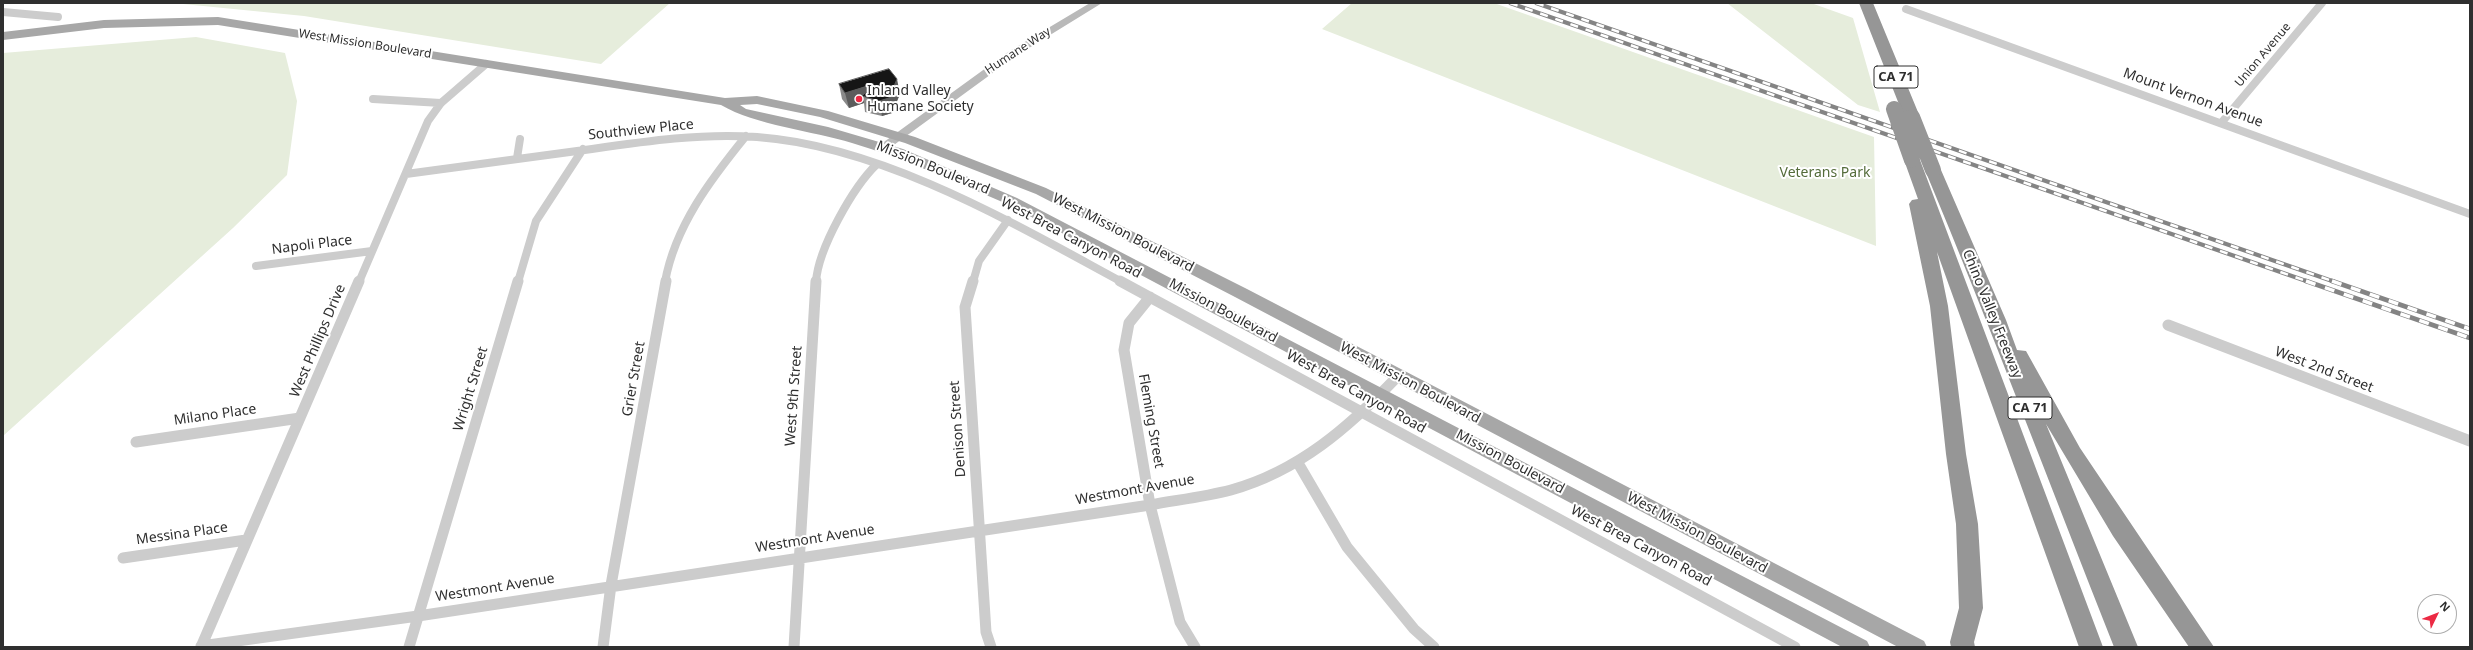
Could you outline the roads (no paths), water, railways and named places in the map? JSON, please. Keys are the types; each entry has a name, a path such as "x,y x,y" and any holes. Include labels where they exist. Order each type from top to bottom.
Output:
{"highway":[{"name":"Chino Valley Freeway","path":"1854,3 1873,36 1912,117 1921,168 2091,647"},
{"name":"Chino Valley Freeway","path":"1866,3 1873,36 1894,109 1921,168 1997,320 2013,368 2126,647"},
{"path":"1921,168 1915,190 1939,306 1956,454 1967,524 1972,608 1962,642 1963,647"},
{"path":"1997,320 2026,367 2072,453 2121,530 2202,647"}],"main road":[{"name":"West Mission Boulevard","path":"3,36 104,24 218,21 725,102"},
{"name":"Mission Boulevard","path":"725,102 757,100 823,114 896,135"},
{"name":"Mission Boulevard","path":"725,102 742,112 883,147 1012,201 1860,647"},
{"name":"West Mission Boulevard","path":"896,135 1014,180 1126,235 1917,647"},
{"path":"1059,225 1080,227 1112,241 1126,235"}],"street":[{"name":"Humane Way","path":"883,147 896,135 1012,54 1098,3"},
{"name":"Union Avenue","path":"2222,122 2322,3"},
{"name":"Mount Vernon Avenue","path":"1906,9 2222,122 2470,214"},
{"path":"3,12 58,17"},
{"name":"West Phillips Drive","path":"201,647 428,121 441,103 486,64"},
{"path":"373,99 441,103"},
{"name":"Southview Place","path":"406,174 680,137 746,136 782,140 821,147 876,164"},
{"name":"Grier Street","path":"603,647 612,585 668,267 696,204 718,170 746,136"},
{"path":"517,158 520,139"},
{"name":"Wright Street","path":"409,647 536,221 584,149"},
{"name":"West Brea Canyon Road","path":"876,164 1008,220 1795,647"},
{"name":"West 9th Street","path":"794,647 798,557 816,275 832,231 867,173 876,164"},
{"name":"Denison Street","path":"991,647 986,632 965,307 979,261 1008,220"},
{"name":"Napoli Place","path":"256,266 372,251"},
{"name":"Fleming Street","path":"1150,297 1128,323 1124,350 1150,505 1180,622 1196,647"},
{"name":"West 2nd Street","path":"2168,325 2470,440"},
{"name":"Westmont Avenue","path":"201,647 418,616 612,585 1150,505 1242,486 1298,463 1346,430 1398,377"},
{"name":"Milano Place","path":"136,442 300,418"},
{"path":"1298,463 1348,547 1414,629 1434,647"},
{"name":"Messina Place","path":"123,558 246,540"}],"railway":[{"path":"1510,3 2309,282"},
{"path":"1536,3 2335,282"},
{"path":"2306,281 2470,338"},
{"path":"2332,281 2470,329"}],"place":[{"name":"Inland Valley Humane Society","path":"859,99"}],"park label":[{"name":"Veterans Park","path":"1825,173"}]}
